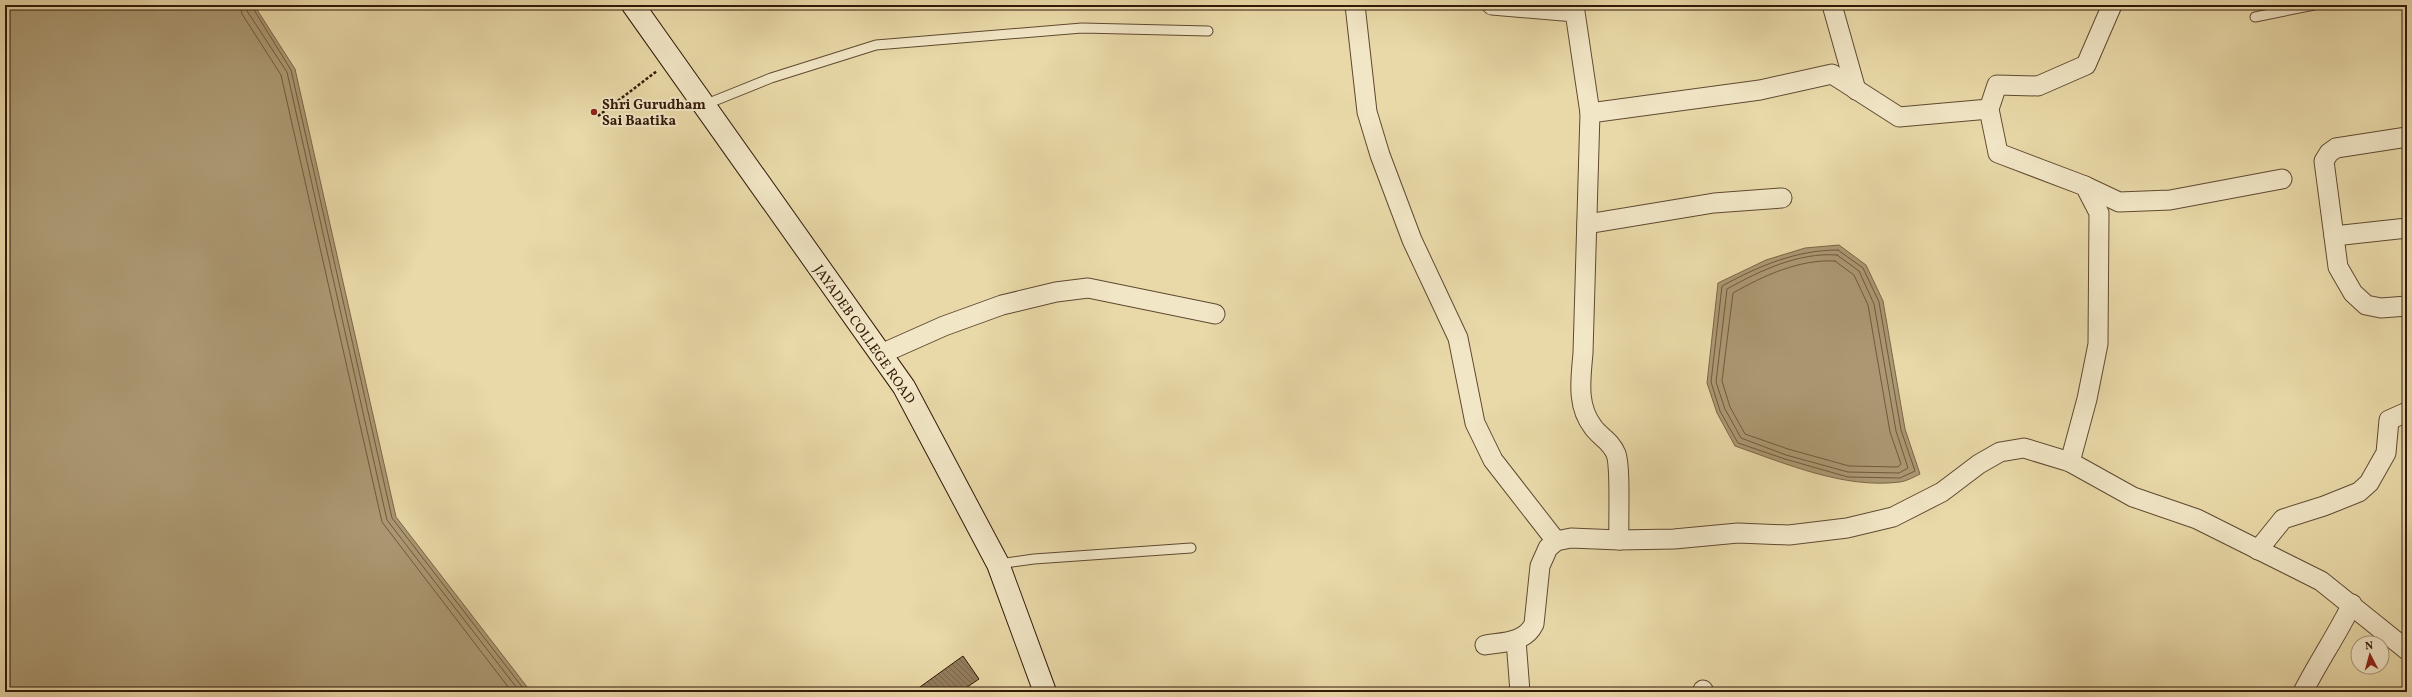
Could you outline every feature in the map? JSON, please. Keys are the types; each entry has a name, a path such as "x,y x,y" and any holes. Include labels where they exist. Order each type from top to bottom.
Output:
{"street":[{"name":"JAYADEB COLLEGE ROAD","path":"633,5 904,387 998,564 1045,692"},
{"path":"1355,5 1368,112 1380,155 1412,240 1458,338 1475,423 1493,460 1556,541"},
{"path":"1492,5 1575,12 1590,113 1580,384 1582,404 1593,427 1610,442 1617,456 1619,540"},
{"path":"1832,5 1856,90"},
{"path":"2112,5 2086,65 2038,86 1997,84 1989,109 1998,153 2085,186 2119,202 2170,200 2282,180"},
{"path":"1590,113 1760,90 1832,74 1899,117 1989,109"},
{"path":"2407,137 2336,148 2328,153 2324,161 2338,267 2353,292 2366,305 2381,308 2407,306"},
{"path":"2070,462 2087,400 2098,344 2099,213 2085,186"},
{"path":"1587,224 1714,204 1782,198"},
{"path":"2334,236 2407,228"},
{"path":"881,354 944,326 1002,305 1056,292 1088,288 1215,314"},
{"path":"2258,550 2283,519 2324,506 2359,492 2369,483 2386,454 2388,420 2407,412"},
{"path":"1485,645 1516,640 1530,633 1534,624 1540,566 1548,548 1556,541 1571,538 1619,540 1674,539 1738,533 1789,535 1847,528 1893,517 1942,492 1979,464 2000,452 2024,448 2070,462 2133,497 2197,519 2321,581 2352,604 2407,650"},
{"path":"2303,692 2338,633 2352,604"},
{"path":"1516,640 1520,692"}],"lane":[{"path":"2254,16 2314,5"},
{"path":"704,105 771,78 876,46 1082,28 1208,31"},
{"path":"998,564 1034,559 1191,548"}],"path":[{"path":"598,116 642,85 671,59"}],"water":[{"path":"5,5 254,5 295,69 396,517 531,692 5,692"},
{"path":"1839,245 1866,265 1883,301 1905,429 1920,474 1900,482 1858,482 1837,478 1795,467 1735,446 1717,413 1707,383 1718,283 1766,260 1805,248"}],"building":[{"path":"963,656 979,679 960,692 913,692"}],"place":[{"name":"Shri Gurudham Sai Baatika","path":"594,112"}]}
